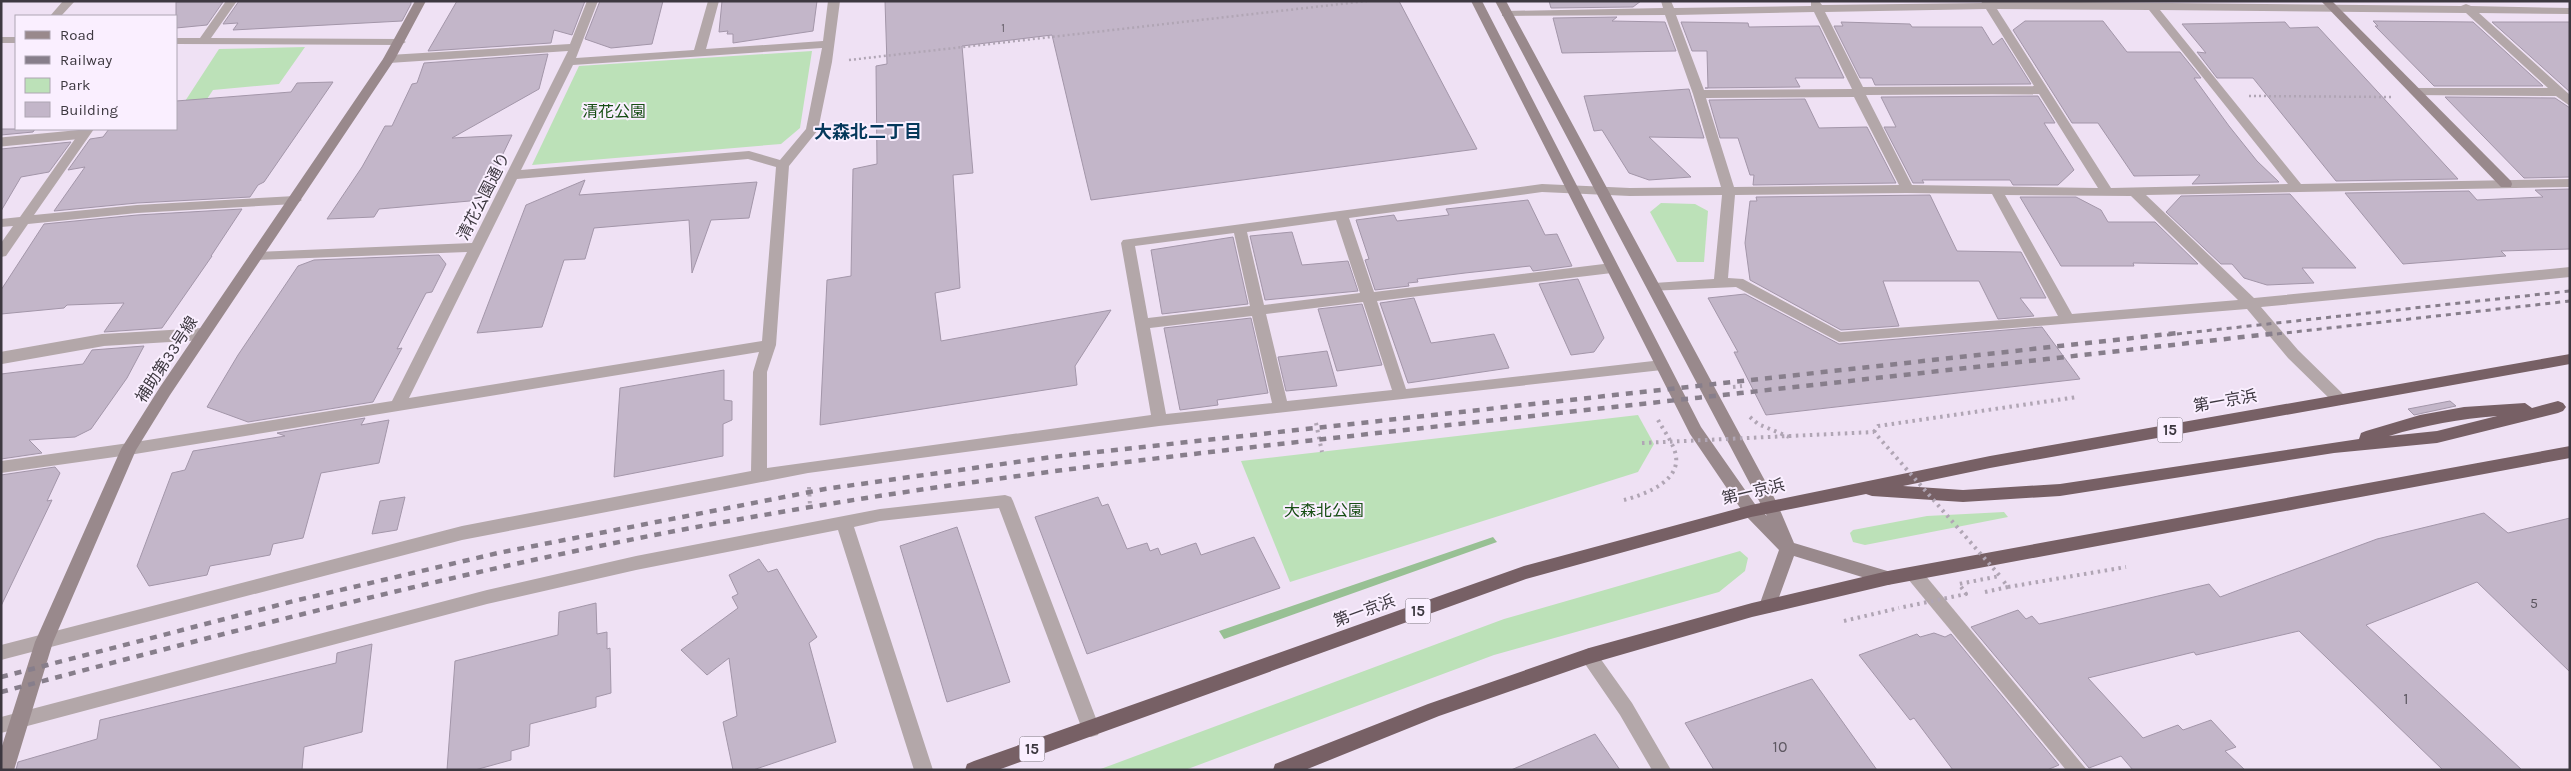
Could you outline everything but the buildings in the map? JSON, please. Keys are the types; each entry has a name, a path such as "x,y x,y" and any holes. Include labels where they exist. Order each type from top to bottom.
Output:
{"highway":[{"name":"第一京浜","path":"974,770 1524,573 1751,511 1850,489 2339,398 2570,360"},
{"path":"1850,489 1963,496 2060,490 2334,447 2437,437 2564,406"},
{"path":"1282,770 1434,710 1589,656 1768,606 1888,578 2570,452"}],"street":[{"path":"56,15 70,1"},
{"path":"203,41 232,1"},
{"name":"補助第33号線","path":"4,770 10,723 129,448 203,334 389,59 421,1"},
{"name":"清花公園通り","path":"398,404 569,62 593,1"},
{"path":"699,53 714,1"},
{"path":"759,476 760,372 769,345 783,165 812,130 826,62 834,1"},
{"path":"1476,1 1695,430 1751,511 1788,548 1888,578"},
{"path":"1500,1 1771,507 1788,548 1768,606"},
{"path":"2460,1 2570,102"},
{"path":"1506,14 1667,6 1988,4 2329,4 2469,10 2570,11"},
{"path":"1988,4 2107,192"},
{"path":"2158,4 2224,96 2298,189"},
{"path":"2329,4 2506,184"},
{"path":"1816,5 1907,189"},
{"path":"1667,6 1699,94 1729,192 1721,282"},
{"path":"1,40 15,40"},
{"path":"178,41 400,42"},
{"path":"569,62 828,44"},
{"path":"389,59 576,47"},
{"path":"1699,94 1850,94 1859,91 2042,90"},
{"path":"2418,95 2558,92"},
{"path":"1,254 23,219 86,131"},
{"path":"514,175 749,155 783,165"},
{"path":"1158,420 1128,243 1542,188 1602,192 1907,189 2135,192 2570,182"},
{"path":"1997,191 2068,320"},
{"path":"2135,192 2250,303 2293,354 2339,398"},
{"path":"1,223 23,219 137,209 294,200"},
{"path":"1341,214 1401,396"},
{"path":"1239,228 1281,408"},
{"path":"256,256 476,247"},
{"path":"1141,324 1369,299 1612,268"},
{"path":"1654,288 1738,282 1839,337 2068,320 2570,272"},
{"path":"1,467 769,345"},
{"path":"1,652 462,533 808,466 1158,420 1401,396 1662,365"},
{"path":"10,723 486,597 880,515 1004,501 1091,729"},
{"path":"844,522 924,770"},
{"path":"1914,574 2078,770"},
{"path":"1589,656 1626,709 1662,770"}],"lane":[{"path":"1,142 86,131"},
{"path":"1,358 103,340 203,334"}],"path":[{"path":"826,62 1367,1"},
{"path":"2224,96 2418,95"},
{"path":"1731,387 1742,386"},
{"path":"1874,432 1878,426 2077,397"},
{"path":"1312,405 1322,452"},
{"path":"1748,414 1758,424 1789,437"},
{"path":"1624,500 1650,492 1665,482 1675,460 1674,447 1669,442 1657,418"},
{"path":"1642,443 1874,432"},
{"path":"1874,432 2008,587"},
{"path":"808,466 811,528"},
{"path":"1985,592 2126,567"},
{"path":"1844,621 1966,594 1959,584 2000,576"}],"green space":[{"path":"305,47 279,84 213,90 199,111 178,112 219,49"},
{"name":"清花公園","path":"812,51 800,128 781,144 532,165 579,66"},
{"path":"1661,203 1695,204 1708,211 1704,262 1677,262 1650,212"},
{"name":"大森北公園","path":"1638,415 1654,444 1638,472 1290,582 1241,461"},
{"path":"2004,512 2008,517 1865,545 1853,542 1850,533 1853,530 1927,516"},
{"path":"1493,537 1497,542 1224,639 1219,631"},
{"path":"1740,551 1748,558 1745,571 1719,592 1494,655 1185,770 1098,770 1504,619"}],"railway":[{"path":"2167,335 2570,291"},
{"path":"2267,335 2570,301"},
{"path":"1,677 294,601 498,553 825,489 1052,457 2178,333"},
{"path":"1,692 283,619 472,574 662,533 845,501 1020,476 1196,454 2278,333"}],"district":[{"name":"大森北二丁目","path":"868,132"}]}
